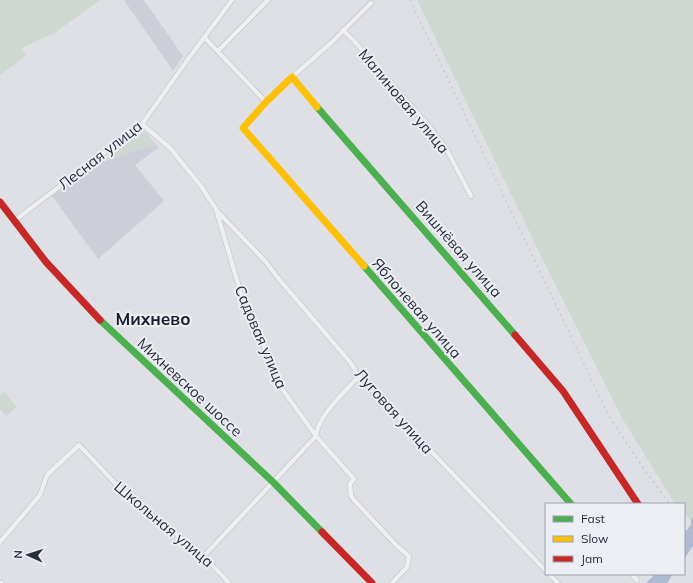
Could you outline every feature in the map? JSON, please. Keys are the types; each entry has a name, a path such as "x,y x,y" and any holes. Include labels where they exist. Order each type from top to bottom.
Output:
{"street":[{"name":"Лесная улица","path":"14,221 142,124 232,0"},
{"path":"218,51 268,0"},
{"path":"204,37 266,102 371,3"},
{"name":"Малиновая улица","path":"343,30 354,40 429,126 447,150 471,196"},
{"name":"Вишнёвая улица","path":"292,77 338,132 468,279 563,391 637,503"},
{"name":"Яблоневая улица","path":"266,102 243,128 570,503"},
{"name":"Садовая улица","path":"142,124 170,148 201,186 216,209 243,301 260,335 277,382 316,436 354,479 350,484 351,496 354,500 397,546 409,556 407,567 392,583"},
{"name":"Михневское шоссе","path":"0,202 46,262 91,312 273,482 372,583"},
{"name":"Луговая улица","path":"216,209 266,262 350,362 359,376 545,570"},
{"path":"204,556 316,436 316,430 322,419 359,376"},
{"name":"Школьная улица","path":"0,542 40,495 47,474 79,445 130,499 204,556 229,583"},
{"path":"550,575 558,583"},
{"path":"633,575 637,580"}],"shaded area":[{"path":"0,0 100,0 56,32 22,48 26,56 0,75"},
{"path":"124,0 144,0 183,56 173,71"},
{"path":"417,0 693,0 693,517 691,520 685,515 685,503 674,503 622,418 545,264"},
{"path":"145,131 156,144 102,162"},
{"path":"156,144 158,148 135,165 164,201 98,259 52,196 102,162"},
{"path":"4,391 17,407 6,416 0,409 0,395"}],"water":[{"path":"693,517 693,546 685,558 685,532 691,525 691,520"},
{"path":"654,575 672,575 667,583 646,583"}],"railway":[{"path":"410,0 610,418 646,472 669,503"},
{"path":"685,523 693,531"}],"traffic: fast":[{"path":"317,107 515,335"},
{"path":"364,266 570,503"},
{"path":"100,320 273,482 322,532"}],"traffic: slow":[{"path":"317,107 292,77 266,102 243,128 364,266"}],"traffic: jam":[{"path":"0,202 46,262 100,320"},
{"path":"515,335 563,391 637,503"},
{"path":"322,532 372,583"}],"district":[{"name":"Михнево","path":"153,318"}]}
